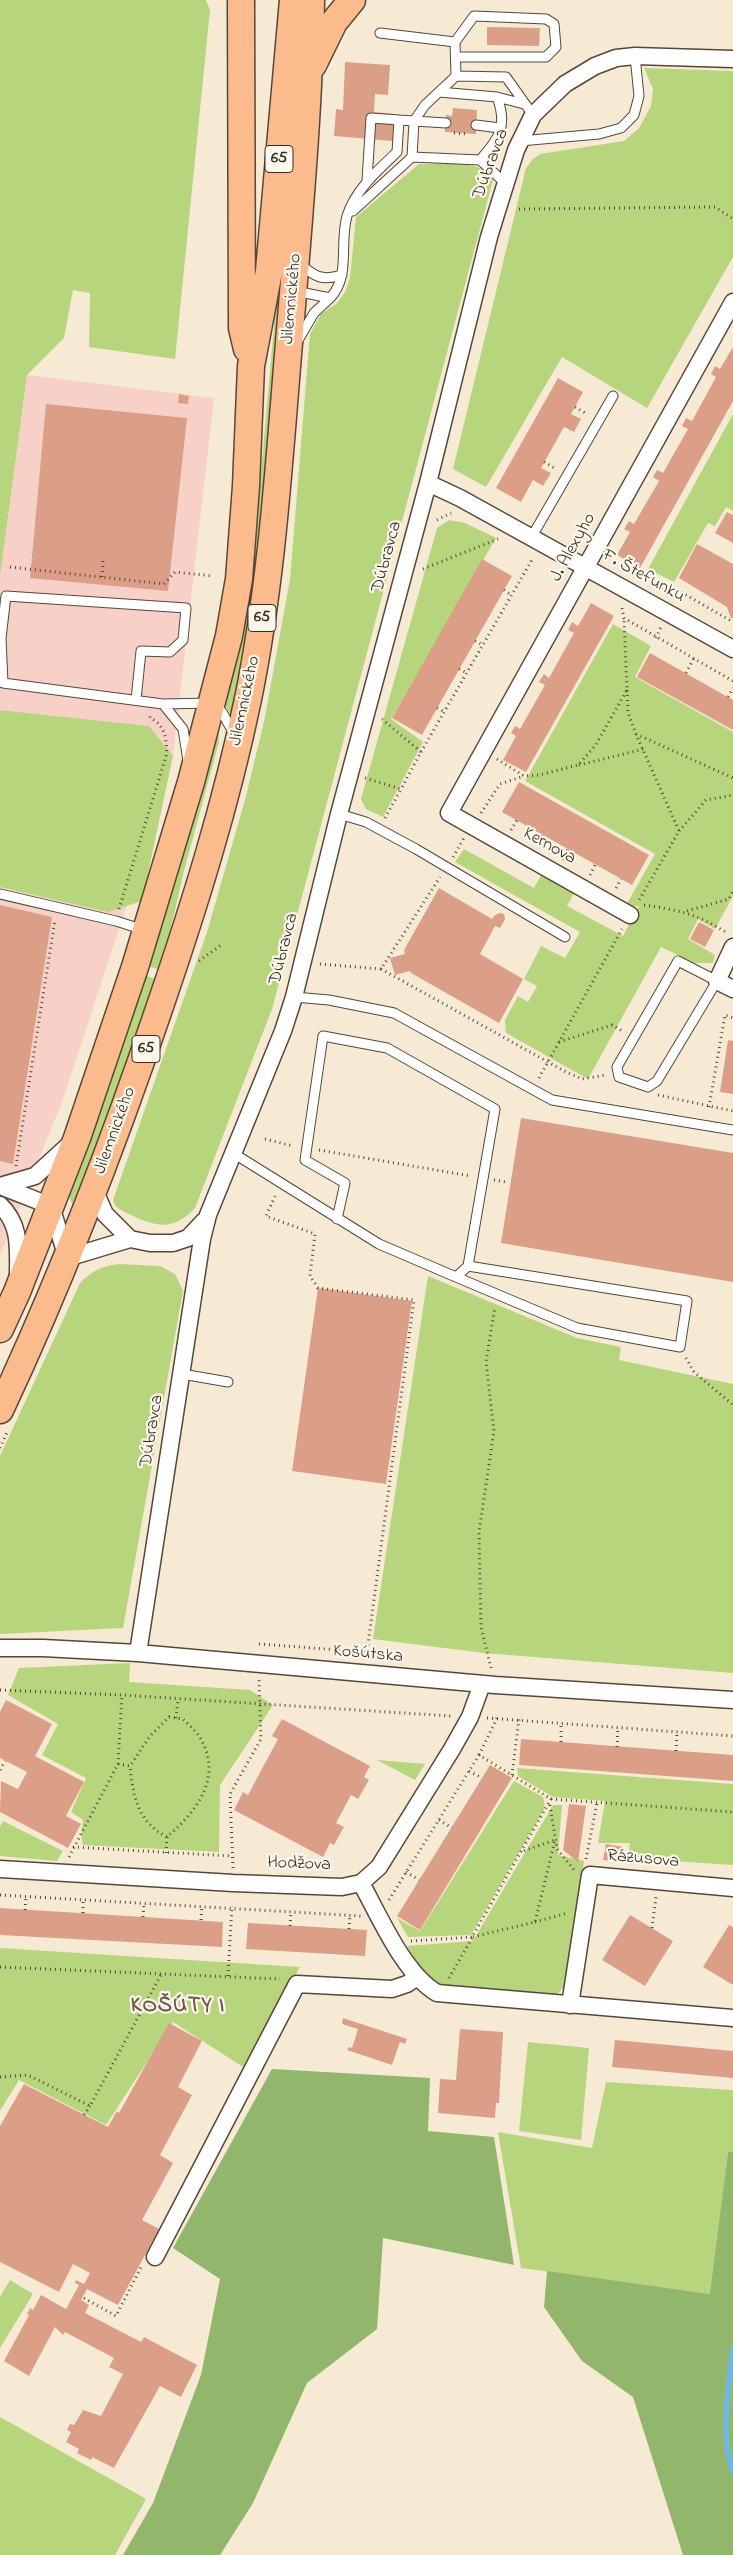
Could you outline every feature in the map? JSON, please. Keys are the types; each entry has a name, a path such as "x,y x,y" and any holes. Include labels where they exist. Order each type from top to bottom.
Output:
{"main road":[{"path":"241,0 242,328 251,366"},
{"name":"Jilemnického","path":"0,1410 67,1258 143,1057 190,916 224,800 256,658 268,582 288,357 279,280 293,0"},
{"name":"Jilemnického","path":"0,1329 17,1292 77,1138 147,931 191,782 229,636 239,579 246,486 251,366 279,280 296,260 310,73 311,0"},
{"path":"310,73 334,22 352,0"}],"street":[{"name":"Dúbravca","path":"67,1258 130,1239 150,1244 173,1243 188,1238 200,1229 208,1215 233,1153 294,997 339,814 428,483 488,237 529,109 580,74 616,58 634,56 733,59"},
{"name":"J. Alexyho","path":"449,813 733,302"},
{"name":"F. Štefunku","path":"428,483 460,498 533,546 586,568 733,649"},
{"name":"Kernova","path":"449,813 476,817 634,908"},
{"path":"733,947 717,981 733,989"},
{"name":"Jilemnického","path":"0,1186 35,1176 77,1138"},
{"name":"Jilemnického","path":"0,1186 51,1206"},
{"path":"94,1189 105,1214 130,1239"},
{"name":"Jilemnického","path":"0,1205 8,1213 19,1237 17,1292"},
{"path":"51,1206 67,1258"},
{"name":"Dúbravca","path":"138,1653 201,1247 208,1215"},
{"name":"Košútska","path":"0,1648 43,1648 138,1653 259,1662 319,1671 733,1700"},
{"path":"488,1684 379,1867 361,1883 399,1950 417,1977 426,1987 437,1993 733,2018"},
{"name":"Hodžova","path":"0,1869 232,1883 342,1887 361,1883"},
{"name":"Rázusova","path":"570,2005 590,1875 733,1888"},
{"path":"155,2257 297,1984 392,1989 407,1984 417,1977"}],"lane":[{"path":"456,57 546,57 556,48 554,24 546,19 474,16 455,42 456,76"},
{"path":"380,33 455,42"},
{"path":"520,141 599,134 621,128 634,115 639,96 634,56"},
{"path":"347,216 399,172 412,157 414,121 425,105 456,76 506,77 529,109"},
{"path":"439,92 497,97 529,109"},
{"path":"480,160 497,142 502,110 497,97"},
{"path":"367,180 372,118 446,123"},
{"path":"288,357 314,313 340,288 347,216 367,180 397,152 399,120"},
{"path":"476,125 500,128"},
{"path":"412,157 480,160 505,183"},
{"path":"296,260 314,277 328,279 342,275"},
{"path":"279,280 330,298"},
{"path":"533,546 613,396"},
{"path":"136,700 141,651 170,652 183,640 186,608 6,596 1,638 3,683 163,704 212,703 222,712 238,741"},
{"path":"163,704 183,730 191,782"},
{"path":"339,814 366,822 447,866 565,937"},
{"path":"0,894 116,921 147,931"},
{"path":"678,961 717,981 657,1082 648,1087 619,1077 617,1067 678,961"},
{"path":"294,997 329,1000 394,1013 552,1100 733,1130"},
{"path":"337,1218 345,1182 305,1160 305,1148 323,1036 387,1048 495,1109 468,1266 456,1277"},
{"path":"233,1153 379,1244 577,1328 680,1347 687,1301 468,1266"},
{"path":"182,1374 228,1382"}],"path":[{"path":"520,209 715,208 733,219"},
{"path":"435,525 437,518 449,513 459,513"},
{"path":"422,569 504,537 496,532"},
{"path":"383,821 512,594 533,546"},
{"path":"420,578 424,560"},
{"path":"102,577 103,561"},
{"path":"10,567 164,584 175,572 213,576"},
{"path":"652,586 679,591 733,622"},
{"path":"504,590 512,594"},
{"path":"621,602 624,618 628,713 679,831"},
{"path":"624,618 733,681"},
{"path":"475,641 483,645"},
{"path":"686,673 694,658"},
{"path":"459,669 467,673"},
{"path":"728,697 733,688"},
{"path":"578,765 595,746 627,690"},
{"path":"118,912 167,753 166,736 159,722 150,718 152,702"},
{"path":"437,708 444,712"},
{"path":"378,726 381,718 421,752"},
{"path":"636,734 733,778"},
{"path":"380,969 447,866 476,817 500,784 524,776 539,775 644,749"},
{"path":"493,756 524,776"},
{"path":"366,769 364,777 401,789"},
{"path":"532,1090 679,831 706,800 733,794"},
{"path":"476,817 488,818"},
{"path":"503,826 520,835"},
{"path":"528,840 543,849"},
{"path":"556,856 569,864"},
{"path":"583,871 598,880"},
{"path":"616,889 621,879"},
{"path":"607,884 623,893"},
{"path":"686,911 729,899 733,892"},
{"path":"630,897 634,908"},
{"path":"634,908 643,905 686,911 706,919 733,937"},
{"path":"15,1171 56,913"},
{"path":"193,965 221,946"},
{"path":"317,972 318,964 350,965 380,969 547,1062 582,1079 618,1074"},
{"path":"709,1107 725,1015 733,1018"},
{"path":"558,1042 612,1026 634,1037"},
{"path":"652,1085 659,1097 733,1111"},
{"path":"265,1139 305,1148 506,1182"},
{"path":"259,1644 367,1652 414,1300 318,1288 310,1276 315,1234 266,1216 276,1194"},
{"path":"488,1684 481,1627 479,1532 494,1431 486,1362 497,1295"},
{"path":"680,1347 694,1372 733,1405"},
{"path":"233,1869 230,1794 261,1739 259,1662"},
{"path":"0,1690 122,1695 497,1718 733,1736"},
{"path":"63,1862 118,1764 122,1695"},
{"path":"176,1718 178,1699"},
{"path":"166,1853 168,1837 188,1820 208,1785 211,1768 199,1736 183,1719 169,1717 150,1736 130,1766 132,1791 141,1810 152,1829 168,1837"},
{"path":"388,1906 388,1902 406,1872 479,1756 497,1718"},
{"path":"512,1775 519,1720"},
{"path":"561,1723 561,1742"},
{"path":"617,1747 618,1727"},
{"path":"676,1751 677,1732"},
{"path":"479,1756 551,1799 733,1812"},
{"path":"0,1770 5,1761"},
{"path":"118,1764 130,1766"},
{"path":"469,1771 482,1778"},
{"path":"455,1983 446,1982 550,1804 551,1799"},
{"path":"586,1860 597,1803"},
{"path":"550,1804 557,1849 576,1871"},
{"path":"439,1820 452,1828"},
{"path":"523,1851 555,1840"},
{"path":"534,1922 555,1840"},
{"path":"73,1847 231,1856"},
{"path":"406,1872 419,1880"},
{"path":"652,1928 657,1881"},
{"path":"0,1895 232,1907 366,1917"},
{"path":"25,1910 26,1896"},
{"path":"83,1913 84,1900"},
{"path":"143,1917 144,1903"},
{"path":"201,1920 202,1906"},
{"path":"228,1976 232,1907"},
{"path":"412,1948 407,1941 472,1937 576,1911"},
{"path":"290,1926 291,1912"},
{"path":"349,1929 350,1915"},
{"path":"0,1967 282,1979"},
{"path":"84,2115 162,1973"},
{"path":"0,2077 28,2075 90,2106"}],"shaded area":[{"path":"27,375 214,398 173,756 149,726 0,710 0,576"},
{"path":"0,857 131,893 62,1102 0,1255"}],"green space":[{"path":"0,0 206,0 210,10 175,359 89,347 90,293 73,290 64,338 27,375 0,576"},
{"path":"644,68 733,71 733,257 647,408 562,357 486,487 453,469 526,168 540,154 624,141 639,128 651,106 653,89"},
{"path":"449,163 470,165 487,173 493,180 272,1009 195,1208 180,1220 172,1223 164,1225 149,1222 120,1209 113,1200 207,932 245,800 264,722 290,579 310,334 321,314 337,303 345,292 350,278 356,217 419,164"},
{"path":"277,292 282,292 256,575 252,575"},
{"path":"733,414 733,511 726,507 715,526 708,523 674,582 648,569"},
{"path":"449,520 465,523 496,538 391,719 423,742 383,817 366,809 361,799 437,528"},
{"path":"251,585 255,585 232,717 224,703"},
{"path":"613,624 651,646 635,677 733,732 733,896 715,929 698,919 688,939 715,955 713,963 694,963 661,947 588,1079 506,1033 505,1020 518,996 528,1002 537,986 524,979 541,946 565,958 580,932 455,862 464,849 534,888 541,875 574,893 567,906 623,936 639,906 625,907 655,854 525,781"},
{"path":"0,710 149,726 173,756 142,901 108,912 0,887"},
{"path":"218,726 219,742 184,871 161,970 147,966"},
{"path":"144,975 158,980 76,1206 73,1206 67,1192"},
{"path":"119,1264 160,1266 175,1274 183,1291 123,1628 0,1634 0,1456 80,1283 97,1270"},
{"path":"428,1276 577,1338 621,1347 619,1360 733,1384 733,1673 484,1653 373,1639"},
{"path":"130,1663 129,1682 250,1690 273,1705 220,1785 219,1852 83,1845 81,1834 83,1820 71,1812 86,1778 42,1755 58,1724 8,1695 19,1668"},
{"path":"377,1760 425,1764 415,1780"},
{"path":"517,1768 733,1784 733,1865 628,1858 630,1843 598,1843 605,1801 553,1797 518,1776"},
{"path":"514,1781 543,1797 545,1808 471,1935 408,1937 397,1918 420,1931"},
{"path":"553,1805 562,1805 558,1855 584,1861 570,1981 556,1995 449,1989 430,1983 407,1946 473,1941"},
{"path":"3,1821 63,1851 57,1861 0,1856 0,1827"},
{"path":"0,1948 300,1967 243,2067 173,2022 106,2125 19,2080 0,2111"},
{"path":"528,2042 589,2048 581,2140 519,2131"},
{"path":"272,2069 430,2078 428,2131 494,2137 514,2265 383,2238 377,2329 307,2383 253,2503 220,2555 123,2555 153,2503 201,2375 220,2279 173,2248"},
{"path":"606,2082 733,2090 733,2152 728,2152 711,2294 521,2268 498,2132 592,2148"},
{"path":"728,2152 733,2152 733,2555 683,2555 633,2397 582,2361 544,2307 547,2271 710,2294"},
{"path":"10,2280 33,2294 0,2348 0,2297"},
{"path":"0,2417 146,2499 115,2555 0,2555"}],"building":[{"path":"487,27 540,28 539,46 487,45"},
{"path":"345,62 390,65 388,95 375,94 374,112 395,114 393,141 334,136 336,109 343,110"},
{"path":"453,108 477,110 476,134 445,132 446,115 452,116"},
{"path":"733,347 733,401 640,568 617,555 630,532 624,529 629,521 634,524 659,481 653,477 657,470 663,473 688,429 682,426 686,418 692,421 716,377 711,374 715,366 720,369"},
{"path":"558,378 583,392 571,414 581,419 574,432 564,427 541,468 551,473 543,486 533,480 521,502 496,488"},
{"path":"179,394 189,396 188,404 178,403"},
{"path":"46,404 187,418 168,591 30,578"},
{"path":"727,512 733,515 733,543 715,533"},
{"path":"697,544 733,564 733,618 731,618 727,607 679,578"},
{"path":"482,559 512,576 422,735 392,718"},
{"path":"591,603 614,616 526,772 503,760 516,736 511,733 515,726 520,729 545,685 539,682 544,674 549,678 574,633 568,630 572,622 578,626"},
{"path":"650,653 733,700 733,730 637,677"},
{"path":"519,782 649,855 632,885 502,812"},
{"path":"439,888 492,919 495,915 504,914 505,919 500,928 495,926 480,954 523,979 499,1023 410,971 395,975 390,958 405,954 404,950"},
{"path":"0,905 52,917 13,1164 0,1161"},
{"path":"699,922 714,930 705,947 690,939"},
{"path":"728,1040 733,1041 733,1094 720,1092"},
{"path":"521,1118 733,1153 733,1282 501,1243"},
{"path":"318,1288 412,1301 386,1484 292,1471"},
{"path":"6,1700 52,1724 35,1756 84,1782 66,1816 81,1824 68,1848 0,1812 1,1781 18,1789 27,1772 0,1758 0,1712"},
{"path":"282,1719 370,1766 364,1777 369,1780 358,1799 351,1795 336,1823 344,1827 334,1845 330,1843 323,1857 234,1810 243,1792 248,1795 278,1739 272,1736"},
{"path":"521,1739 733,1755 733,1781 519,1765"},
{"path":"490,1765 512,1778 420,1930 397,1916"},
{"path":"569,1804 586,1806 578,1862 563,1850"},
{"path":"606,1844 624,1847 623,1862 603,1860"},
{"path":"0,1908 223,1922 222,1947 0,1935"},
{"path":"630,1915 673,1941 645,1986 602,1960"},
{"path":"248,1923 367,1930 365,1956 246,1949"},
{"path":"729,1925 733,1927 733,1985 703,1967"},
{"path":"343,2018 407,2039 405,2044 400,2042 392,2065 347,2050 349,2047 352,2048 358,2029 342,2024"},
{"path":"169,2023 202,2041 178,2087 192,2095 160,2155 173,2163 142,2220 159,2229 118,2305 87,2289 81,2300 89,2305 85,2313 141,2342 144,2337 197,2365 181,2397 160,2386 114,2468 92,2457 91,2460 77,2453 79,2449 66,2442 71,2432 67,2430 70,2424 74,2425 83,2410 101,2416 123,2374 109,2367 114,2358 65,2332 63,2335 55,2327 29,2376 4,2361 29,2315 27,2314 30,2308 33,2310 41,2295 66,2309 79,2285 75,2283 76,2280 84,2284 90,2273 73,2264 59,2292 0,2262 0,2126 24,2084 108,2127 117,2111 119,2113"},
{"path":"460,2029 503,2032 499,2103 496,2103 495,2118 438,2113 440,2079 456,2080"},
{"path":"615,2040 733,2051 733,2078 612,2067"}],"waterway":[{"path":"733,2349 726,2411 727,2443 733,2473"}],"district":[{"name":"KOŠÚTY I","path":"178,2007"}]}
